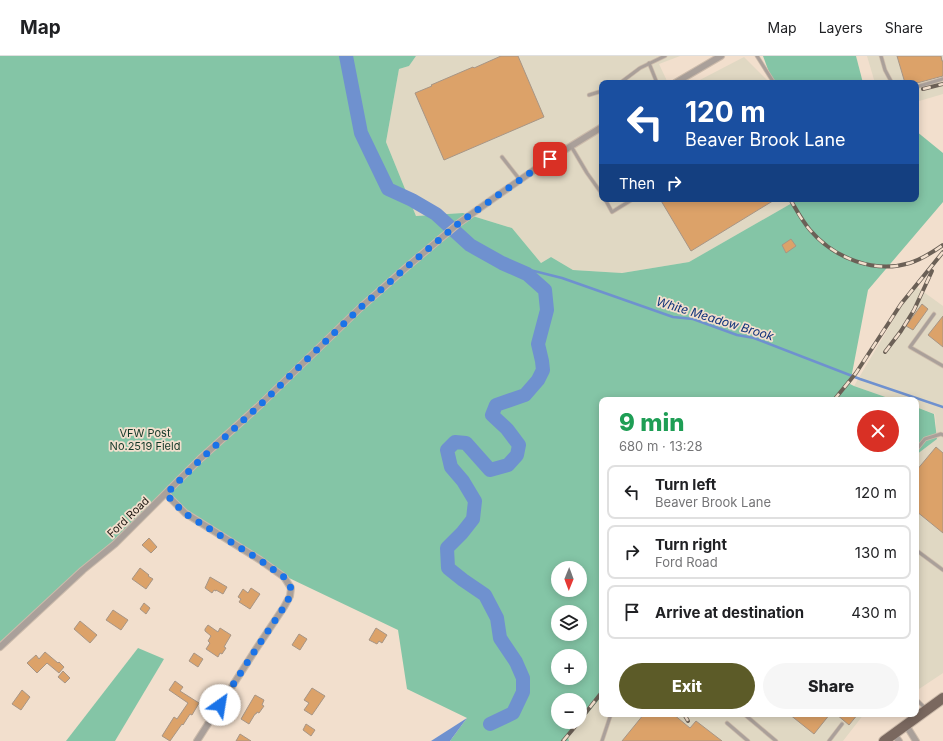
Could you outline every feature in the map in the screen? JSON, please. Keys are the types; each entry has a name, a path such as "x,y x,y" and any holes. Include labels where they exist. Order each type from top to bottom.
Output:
{"main road":[{"path":"919,716 943,698"},
{"path":"884,741 896,737 906,725 917,717"}],"street":[{"path":"680,80 722,56"},
{"name":"Ford Road","path":"0,647 83,570 115,544 200,460 261,404 360,308 408,266 459,223 520,180 599,129"},
{"path":"166,494 184,513 260,560 284,577 291,588 290,596 284,607 197,741"},
{"path":"906,725 916,741"}],"lane":[{"path":"624,80 640,68 665,56"},
{"path":"757,56 772,80"},
{"path":"881,56 891,80"},
{"path":"649,63 656,80"},
{"path":"919,86 943,79"},
{"path":"589,95 599,92"},
{"path":"571,146 599,190"},
{"path":"502,157 520,180"},
{"path":"607,202 612,212 628,202"},
{"path":"934,314 910,347 943,366"},
{"path":"919,446 925,439 941,434 943,435"},
{"path":"919,552 943,570"},
{"path":"919,702 927,710"},
{"path":"602,741 610,717"},
{"path":"748,717 776,741"},
{"path":"727,723 748,741"},
{"path":"829,741 842,724"}],"shaded area":[{"path":"416,56 680,56 659,64 667,80 599,80 599,202 794,202 689,262 622,273 573,270 551,257 541,263 512,228 463,213 416,216 386,142 399,69 409,66"},
{"path":"867,56 943,56 943,94 919,101 919,80 874,80"},
{"path":"744,57 767,80 700,80"},
{"path":"914,285 943,306 943,673 919,689 919,453 937,439 935,414 919,408 919,397 885,397 854,386"},
{"path":"599,700 599,717 862,717 843,741 569,741 568,737 575,729 587,729 587,714"}],"green space":[{"name":"VFW Post No.2519 Field","path":"0,56 416,56 409,66 399,69 386,142 416,216 463,213 512,228 541,263 551,257 573,270 622,273 689,262 794,202 919,202 919,133 943,153 943,202 868,290 850,384 885,397 599,397 599,700 587,714 587,693 551,693 551,729 575,729 568,737 569,741 450,741 467,718 407,689 398,630 289,578 163,494 0,648"},
{"path":"763,56 856,56 862,80 772,80"},
{"path":"919,408 934,414 937,439 919,453"},
{"path":"138,648 164,659 115,741 66,741"}],"water":[{"path":"467,718 450,741 431,741"}],"building":[{"path":"501,56 518,56 544,117 444,160 415,93"},
{"path":"897,56 941,56 943,61 943,76 919,82 919,80 904,80"},
{"path":"662,202 771,202 691,251"},
{"path":"791,239 796,246 786,253 782,245"},
{"path":"922,304 928,309 913,330 906,326"},
{"path":"943,316 943,347 928,335"},
{"path":"936,447 943,453 943,533 919,513 919,467"},
{"path":"149,538 157,547 151,553 142,545"},
{"path":"140,568 153,579 146,589 132,579"},
{"path":"210,577 227,587 223,594 216,590 212,593 205,588"},
{"path":"251,588 260,594 250,609 239,602 241,599 238,597 243,589 248,593"},
{"path":"144,603 150,608 146,614 140,609"},
{"path":"113,610 128,620 121,630 106,620"},
{"path":"80,621 97,635 90,643 74,629"},
{"path":"208,625 218,632 220,628 231,635 224,647 226,648 218,657 206,649 210,643 208,641 211,636 205,631"},
{"path":"376,628 387,635 382,643 379,641 377,644 369,640"},
{"path":"299,634 307,639 300,650 292,645"},
{"path":"45,652 64,667 59,673 47,663 37,673 27,663 36,655 39,659"},
{"path":"194,653 203,659 198,667 189,661"},
{"path":"63,671 70,678 65,683 58,677"},
{"path":"175,681 183,687 180,691 199,703 192,715 190,714 170,741 162,736 174,717 177,719 188,703 169,690"},
{"path":"312,688 325,696 312,715 304,710 309,703 304,700"},
{"path":"22,690 30,697 21,710 12,704"},
{"path":"255,695 264,700 262,705 264,706 259,713 257,712 255,714 249,724 241,719"},
{"path":"642,717 677,717 690,728 696,721 722,741 622,741"},
{"path":"793,717 828,717 814,734"},
{"path":"840,717 856,717 849,725"},
{"path":"306,724 315,730 311,736 303,730"},
{"path":"240,734 251,741 236,741"}],"waterway":[{"path":"346,56 361,133 388,189 412,200 436,214 470,245 502,263 527,274 545,290 547,310 538,344 543,370 538,380 525,395 496,405 492,415 507,429 519,445 517,455 508,465 490,470 466,443 455,442 447,450 451,467 463,481 475,501 473,519 447,548 448,568 485,595 497,618 500,638 516,662 523,678 523,692 513,713 490,724"},
{"name":"White Meadow Brook","path":"502,263 562,278 673,317 693,319 737,335 754,338 860,379 913,397"},
{"name":"White Meadow Brook","path":"919,399 943,407"}],"railway":[{"path":"923,89 943,84"},
{"path":"792,202 804,223 831,249 843,256 869,265 896,266 910,263 931,253 943,245"},
{"path":"836,397 856,373 901,304 943,252"},
{"path":"885,352 901,331 914,310 932,271"},
{"path":"587,711 599,696"},
{"path":"686,717 688,721"},
{"path":"563,741 573,729"}],"route":[{"path":"220,705 284,607 290,596 291,588 284,577 260,560 184,513 166,494 360,308 408,266 459,223 550,159"}]}
